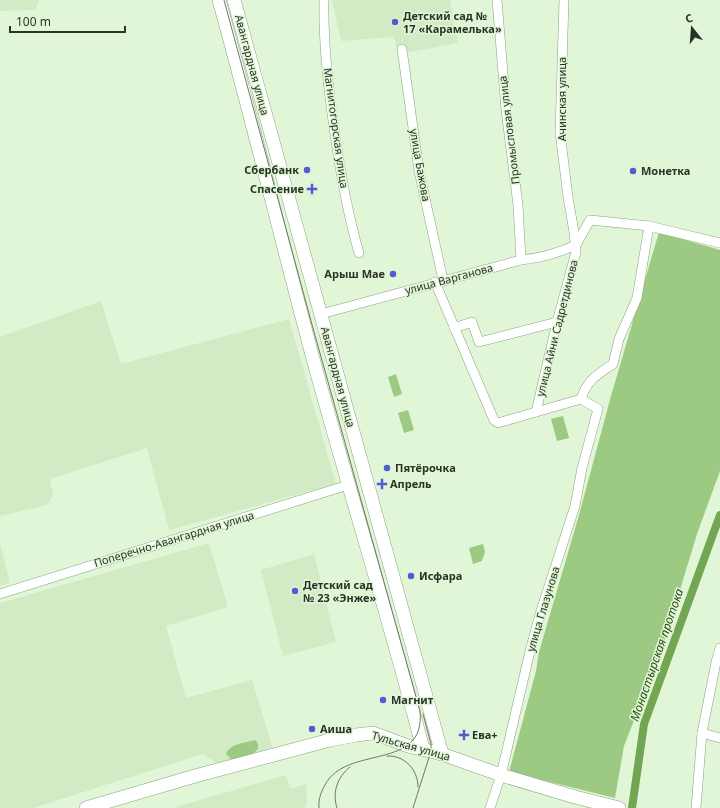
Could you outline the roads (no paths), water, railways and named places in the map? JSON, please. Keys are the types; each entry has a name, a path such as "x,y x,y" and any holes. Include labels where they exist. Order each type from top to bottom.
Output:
{"main road":[{"name":"Авангардная улица","path":"219,0 258,142 305,330 348,485 372,561 423,749"},
{"name":"Авангардная улица","path":"234,0 442,754"},
{"name":"Тульская улица","path":"86,808 195,776 330,740 356,735 373,734 408,746 442,754 575,797 614,807"}],"street":[{"name":"Магнитогорская улица","path":"324,0 329,92 340,170 351,227 359,253"},
{"name":"Промысловая улица","path":"497,0 506,110 518,204 521,260"},
{"name":"Ачинская улица","path":"564,0 562,22 562,92 560,132 576,245"},
{"name":"улица Бажова","path":"402,49 419,171 439,281 454,328 494,420 498,423 536,412"},
{"path":"576,245 590,220 650,226 720,243"},
{"path":"536,412 581,399 584,389 594,377 612,364 619,339 637,298 650,226"},
{"name":"улица Варганова","path":"321,314 439,281 521,260 543,257 561,252 576,245"},
{"name":"улица Айни Садретдинова","path":"536,412 557,322 574,260 576,245"},
{"path":"454,328 472,322 479,342 557,322"},
{"name":"улица Глазунова","path":"490,808 501,774 540,614 575,506 582,468 598,410 581,399"},
{"name":"Поперечно-Авангардная улица","path":"0,594 348,485"},
{"path":"696,808 702,733 720,648"},
{"path":"702,733 720,738"}],"waterway":[{"name":"Монастырская протока","path":"632,808 644,724 720,515"}],"tram line":[{"path":"224,0 311,321 420,711 419,730 411,743 383,756 350,765 335,773 322,790 319,799 319,808"},
{"path":"413,808 431,751 431,744 423,714"},
{"path":"387,756 399,758 409,764 416,774 418,787"},
{"path":"337,808 335,791 339,780 350,767"}],"place":[{"name":"Детский сад № 17 «Карамелька»","path":"395,22"},
{"name":"Сбербанк","path":"307,170"},
{"name":"Монетка","path":"633,171"},
{"name":"Спасение","path":"312,189"},
{"name":"Арыш Мае","path":"393,274"},
{"name":"Пятёрочка","path":"387,468"},
{"name":"Апрель","path":"382,484"},
{"name":"Исфара","path":"411,576"},
{"name":"Детский сад № 23 «Энже»","path":"295,591"},
{"name":"Магнит","path":"383,700"},
{"name":"Аиша","path":"312,729"},
{"name":"Ева+","path":"464,735"}]}
